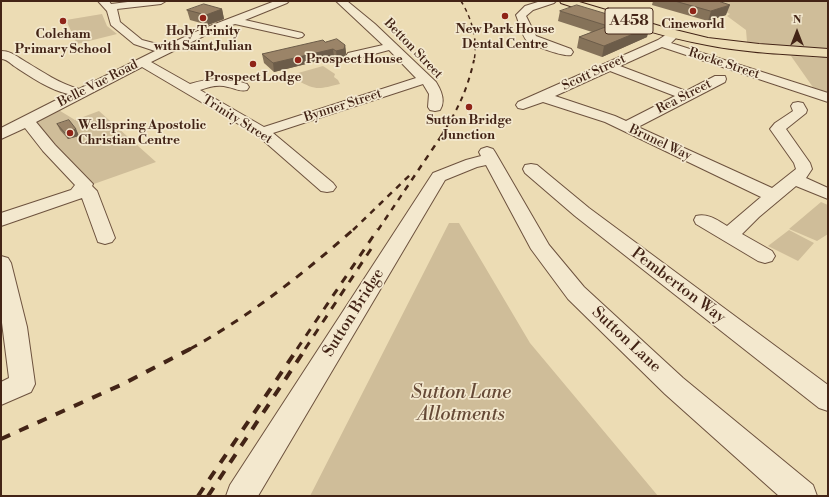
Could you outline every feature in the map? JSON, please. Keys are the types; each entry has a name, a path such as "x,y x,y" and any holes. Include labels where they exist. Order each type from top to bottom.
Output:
{"main road":[{"name":"A458","path":"565,1 674,34 726,44 828,53"}],"street":[{"path":"161,1 106,4 115,22 138,42 166,50"},
{"name":"Belle Vue Road","path":"1,134 166,50 233,20 284,1"},
{"name":"Betton Street","path":"341,1 371,26 431,85 436,94 435,107"},
{"path":"551,1 529,8 521,15 531,38 543,44 567,52"},
{"path":"233,20 298,35"},
{"name":"Rocke Street","path":"674,34 664,41 664,43 712,61 828,98"},
{"name":"Scott Street","path":"523,105 657,44 664,43"},
{"path":"527,50 543,44"},
{"path":"352,56 392,46"},
{"path":"1,55 8,55 18,63 63,89 80,93"},
{"name":"Trinity Street","path":"142,62 262,132 327,187"},
{"path":"609,66 687,96"},
{"name":"Bynner Street","path":"262,132 425,79"},
{"name":"Rea Street","path":"626,127 720,79"},
{"path":"190,89 213,81 242,86"},
{"name":"Brunel Way","path":"543,97 610,119 774,196"},
{"path":"730,235 752,213 801,174 804,169 802,163 778,129 790,111"},
{"path":"1,220 68,197 82,189 84,184 49,148 28,122 25,121"},
{"name":"Sutton Bridge","path":"241,496 439,177 489,156"},
{"name":"Sutton Lane","path":"489,156 541,249 576,293 674,386 802,496"},
{"name":"Pemberton Way","path":"531,169 588,217 828,400"},
{"path":"794,179 828,194"},
{"path":"82,189 88,191 105,238"},
{"path":"703,220 766,256"},
{"path":"1,263 15,327 22,384 1,394"}],"green space":[{"path":"701,1 828,1 828,50 747,42 746,30 727,16 730,14"},
{"path":"102,14 107,26 117,34 77,44 66,20"},
{"path":"791,56 828,58 828,96 817,93"},
{"path":"323,66 335,74 334,77 340,84 318,88 309,86 297,80 296,75 298,73"},
{"path":"57,109 75,120 99,111 156,162 91,185 33,120"},
{"path":"821,202 828,205 828,234 817,241 789,229"},
{"name":"Sutton Lane Allotments","path":"449,223 459,223 530,343 658,496 310,496"},
{"path":"789,230 814,243 798,261 768,246"}],"building":[{"path":"675,1 718,1 730,5 711,11"},
{"path":"204,4 222,9 206,15 187,10"},
{"path":"577,5 650,27 604,46 579,37 608,26 560,11"},
{"path":"337,39 345,45 344,49 336,51 333,49 273,63 262,54 323,40 325,42"},
{"path":"69,120 76,129 65,133 57,124"}],"railway":[{"path":"461,1 471,22 475,38 474,61"},
{"path":"441,136 461,100 474,60"},
{"path":"378,230 442,135"},
{"path":"353,230 413,172"},
{"path":"190,349 234,323 275,294 354,229"},
{"path":"297,349 378,229"},
{"path":"305,349 371,249"},
{"path":"1,439 123,384 192,348"},
{"path":"198,496 298,348"},
{"path":"208,496 306,348"}],"place":[{"name":"Cineworld","path":"693,11"},
{"name":"New Park House Dental Centre","path":"505,16"},
{"name":"Holy Trinity with Saint Julian","path":"203,18"},
{"name":"Coleham Primary School","path":"63,21"},
{"name":"Prospect House","path":"298,60"},
{"name":"Prospect Lodge","path":"253,64"},
{"name":"Sutton Bridge Junction","path":"469,107"},
{"name":"Wellspring Apostolic Christian Centre","path":"70,133"}]}
